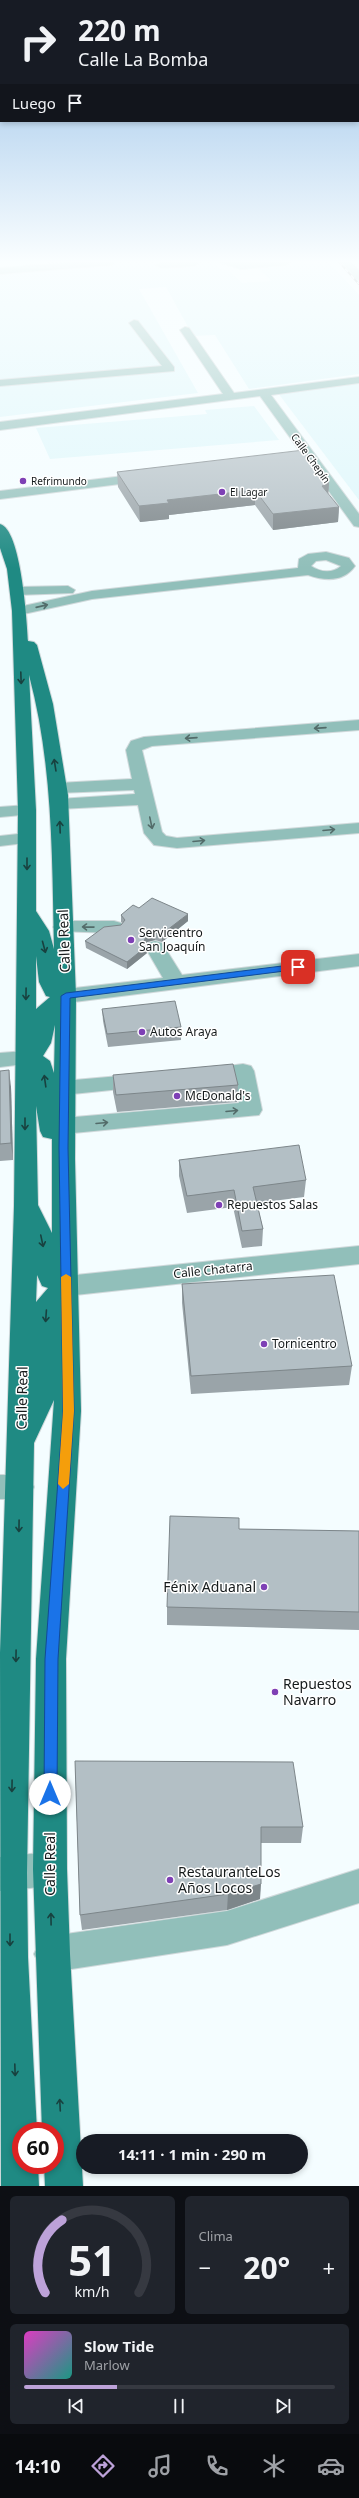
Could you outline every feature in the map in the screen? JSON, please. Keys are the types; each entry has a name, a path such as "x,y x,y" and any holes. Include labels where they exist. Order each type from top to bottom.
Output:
{"main road":[{"name":"Calle Real","path":"0,528 14,569 18,597 28,810 24,1058 26,1206 21,1444 10,1487 5,1873 20,2186"},
{"name":"Calle Real","path":"18,597 45,704 59,796 66,996 63,1088 63,1159 68,1411 51,1659 50,1869 52,1954 64,2186"},
{"path":"27,912 36,925 45,950 48,983 53,991 66,996"},
{"path":"24,1058 36,1052 40,1047 46,1009 66,996"},
{"path":"24,1058 36,1061 42,1066 51,1130 63,1159"},
{"path":"21,1444 41,1400 44,1384 45,1312 48,1304 66,1286 51,1279 46,1269 43,1240 35,1219 26,1206"}],"street":[{"path":"0,383 170,369 166,364"},
{"path":"208,364 231,397"},
{"path":"0,426 359,380"},
{"name":"Calle Chepín","path":"264,392 359,523"},
{"path":"296,460 312,459"},
{"path":"0,495 163,476"},
{"path":"0,591 18,597 91,592 305,568"},
{"path":"18,597 91,592"},
{"path":"359,724 150,741 137,745 134,750 153,833 160,841 177,843 359,828"},
{"path":"59,796 144,791"},
{"path":"0,812 28,810"},
{"path":"0,841 27,838"},
{"path":"63,927 114,927"},
{"path":"155,947 176,982"},
{"path":"66,996 359,960"},
{"path":"0,1060 24,1058"},
{"path":"63,1126 251,1110 243,1071 188,1076"},
{"path":"63,1088 165,1079"},
{"name":"Calle Chatarra","path":"66,1286 359,1255"},
{"path":"5,1873 50,1869"},
{"path":"52,1954 227,1928 359,1886"}],"shaded area":[{"path":"0,364 182,364 198,393 0,417"},
{"path":"233,364 359,364 359,374 249,389"},
{"path":"359,383 359,500 278,393"},
{"path":"254,406 279,440 50,459 36,428 207,414 205,410"}],"building":[{"name":"El Lagar","path":"304,450 329,483 322,486 339,507 273,514 255,490 167,500 169,503 139,506 117,472"},
{"name":"Servicentro San Joaquín","path":"152,898 188,914 162,934 154,933 147,935 144,941 147,946 127,962 85,941 104,927 121,925 125,920 121,915 133,905 139,908"},
{"path":"175,1001 181,1027 107,1034 102,1009"},
{"path":"233,1064 238,1085 116,1095 113,1075"},
{"path":"9,1070 11,1143 0,1144 0,1071"},
{"path":"299,1145 306,1180 253,1187 263,1229 242,1231 234,1190 187,1196 179,1160"},
{"name":"Tornicentro","path":"334,1275 352,1366 191,1376 182,1284"},
{"name":"Fénix Aduanal","path":"170,1516 239,1518 239,1529 359,1531 359,1612 167,1607"},
{"name":"RestauranteLos Años Locos","path":"75,1761 293,1762 303,1827 261,1827 261,1884 228,1894 80,1915"}],"slow traffic":[{"path":"63,1484 68,1411 66,1277"}],"place":[{"name":"Refrimundo","path":"23,481"},
{"name":"El Lagar","path":"222,492"},
{"name":"Servicentro San Joaquín","path":"131,940"},
{"name":"Autos Araya","path":"142,1032"},
{"name":"McDonald's","path":"177,1096"},
{"name":"Repuestos Salas","path":"219,1205"},
{"name":"Tornicentro","path":"264,1344"},
{"name":"Fénix Aduanal","path":"264,1587"},
{"name":"Repuestos Navarro","path":"275,1692"},
{"name":"RestauranteLos Años Locos","path":"170,1880"}],"route":[{"path":"50,1794 51,1659 68,1411 63,1148 63,1055 66,996 298,967"}]}
